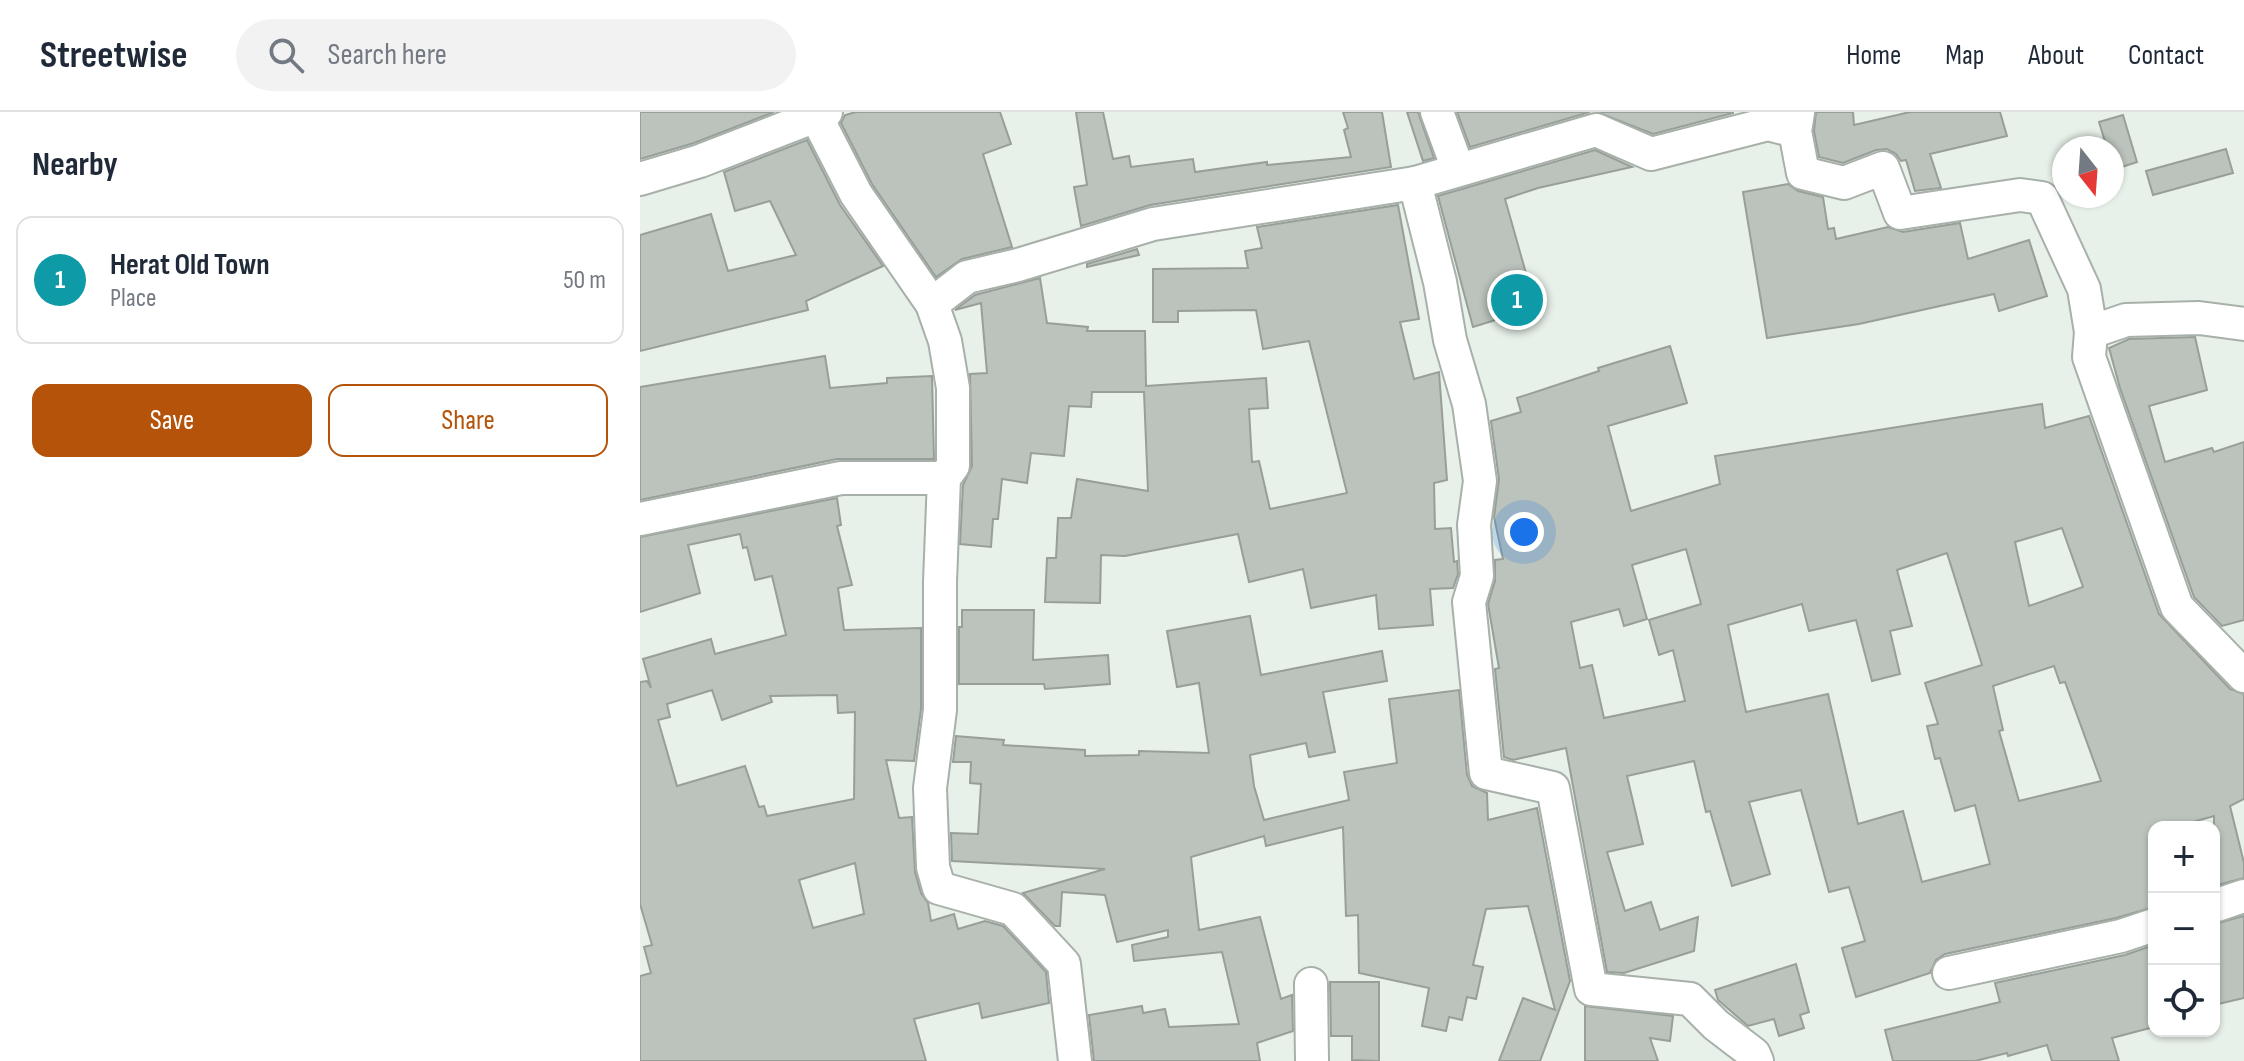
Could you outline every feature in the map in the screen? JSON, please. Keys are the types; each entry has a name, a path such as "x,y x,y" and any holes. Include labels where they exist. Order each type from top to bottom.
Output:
{"street":[{"path":"1437,112 1458,169"},
{"path":"640,179 700,161 817,113 856,194 932,304 945,341 953,388 953,466 944,478 940,710 930,788 933,867 939,888 1013,909 1064,964 1075,1061"},
{"path":"932,304 967,277 1018,265 1153,224 1415,183 1596,130 1651,154 1768,124 1796,122 1803,173 1844,183 1883,168 1900,213 2020,195 2042,198 2084,289 2091,332 2089,357 2177,607 2244,676"},
{"path":"1415,183 1440,282 1450,340 1469,404 1480,481 1474,525 1477,576 1469,602 1486,773 1553,788 1591,989 1690,999 1716,1025 1754,1054 1757,1061"},
{"path":"2091,332 2126,320 2199,318 2244,324"},
{"path":"640,519 841,478 944,478"},
{"path":"2220,904 2244,896"},
{"path":"1949,973 2121,936 2148,927"},
{"path":"1311,984 1312,1061"}],"building":[{"path":"640,112 774,112 694,143 640,159"},
{"path":"856,112 1000,112 1011,144 983,154 1012,247 962,259 936,277 872,184 841,123 845,115"},
{"path":"1076,112 1103,112 1113,159 1129,156 1131,167 1193,159 1195,172 1267,162 1267,165 1351,157 1343,112 1382,112 1391,167 1150,205 1081,226 1074,187 1087,185"},
{"path":"1407,112 1418,112 1434,158 1423,161"},
{"path":"1457,112 1590,112 1470,147"},
{"path":"1597,112 1733,112 1733,113 1653,134"},
{"path":"1816,112 1853,112 1854,125 1910,112 2000,112 2007,136 1930,154 1941,188 1915,191 1906,160 1901,161 1887,149 1843,163 1819,157 1814,131"},
{"path":"2123,115 2137,162 2124,166 2124,136 2103,136 2099,122"},
{"path":"807,140 840,205 883,266 806,301 808,310 640,351 640,235 711,214 728,271 796,255 770,201 735,211 724,172"},
{"path":"2226,149 2233,173 2153,195 2146,171"},
{"path":"1595,150 1632,167 1538,188 1505,199 1533,298 1502,308 1505,317 1473,327 1438,196"},
{"path":"1788,184 1798,191 1823,197 1828,229 1834,228 1836,239 1888,227 1903,232 1960,223 1968,259 2029,240 2047,296 1999,311 1994,294 1859,324 1767,338 1743,192"},
{"path":"1398,205 1419,319 1400,322 1414,379 1439,372 1447,480 1434,483 1435,529 1451,528 1454,562 1457,561 1458,574 1453,588 1430,589 1433,625 1379,629 1376,595 1311,608 1303,569 1249,582 1238,534 1125,556 1101,555 1100,603 1045,602 1047,558 1056,558 1058,518 1071,518 1077,479 1148,491 1144,392 1092,392 1091,407 1069,406 1064,456 1031,453 1027,483 1002,479 998,519 993,519 991,547 960,544 963,485 972,466 970,374 987,373 981,303 955,310 975,295 1040,278 1047,323 1088,327 1087,331 1145,331 1146,386 1266,378 1268,408 1249,409 1252,462 1259,461 1270,509 1347,493 1309,341 1263,349 1256,310 1178,311 1178,322 1153,322 1153,269 1248,268 1245,251 1262,248 1257,227"},
{"path":"1137,249 1139,255 1087,267 1087,264"},
{"path":"2195,337 2207,390 2149,406 2165,462 2244,442 2244,620 2222,626 2194,597 2120,388 2109,348 2129,339"},
{"path":"1670,346 1687,403 1608,426 1631,511 1720,484 1715,456 2042,404 2045,428 2089,416 2159,614 2230,689 2244,694 2244,799 2230,806 2244,863 2244,878 2220,884 2220,821 2214,821 2214,816 2196,821 2148,821 2148,909 1945,954 1936,960 1930,973 1856,997 1842,948 1865,941 1849,887 1829,892 1801,790 1749,802 1770,874 1732,886 1710,811 1706,812 1694,761 1627,776 1643,844 1607,852 1625,911 1651,902 1660,930 1698,917 1694,951 1624,973 1607,972 1566,748 1513,760 1504,757 1495,669 1499,668 1488,604 1495,581 1495,560 1503,559 1494,517 1499,479 1491,421 1521,412 1517,398 1599,371 1598,368","holes":["2062,528 2083,587 2029,606 2015,542","1686,549 1701,604 1649,620 1659,655 1673,650 1685,701 1604,718 1592,665 1580,668 1571,622 1619,609 1624,626 1647,619 1632,565","1947,553 1982,665 1925,683 1938,724 1927,726 1935,759 1940,758 1955,811 1975,805 1990,864 1922,882 1903,811 1858,824 1828,694 1746,712 1728,625 1802,604 1809,631 1856,620 1872,681 1900,674 1890,631 1912,626 1897,570","2054,666 2060,683 2065,682 2101,781 2019,801 1999,731 2003,730 1993,686"]},
{"path":"825,356 830,388 887,383 887,378 932,376 934,459 837,459 640,500 640,387"},
{"path":"837,498 841,525 837,526 852,585 838,588 844,630 921,628 921,709 914,761 886,760 899,818 912,817 915,872 921,893 928,903 931,921 954,914 958,929 985,921 1003,926 1046,972 1049,1003 982,1018 979,1003 914,1019 926,1061 640,1061 640,976 651,973 644,947 652,945 640,904 640,682 647,681 651,688 643,659 711,639 715,654 786,635 772,576 755,580 747,547 743,548 740,534 688,545 700,593 640,612 640,537","holes":["712,690 722,720 772,702 770,696 837,695 838,713 855,712 854,799 767,816 764,806 759,807 745,766 677,786 658,720 670,717 667,704","855,863 864,914 813,928 799,880"]},
{"path":"962,610 1034,610 1033,660 1108,655 1110,684 1045,689 1044,684 959,684"},
{"path":"1250,616 1261,675 1382,651 1387,681 1323,692 1335,752 1309,757 1306,743 1250,755 1254,786 1264,820 1349,800 1344,772 1397,763 1389,699 1459,690 1467,775 1472,786 1487,793 1488,820 1537,808 1570,981 1540,1061 1499,1061 1523,998 1555,1010 1528,906 1486,909 1473,965 1483,967 1476,999 1467,997 1462,1020 1449,1017 1446,1031 1422,1026 1429,988 1359,973 1358,915 1346,916 1343,827 1266,846 1264,836 1191,857 1199,930 1260,917 1281,999 1292,995 1293,1031 1257,1043 1260,1061 1094,1061 1089,1015 1142,1006 1143,1013 1165,1009 1169,1027 1239,1024 1222,952 1134,961 1132,945 1168,937 1168,930 1117,942 1105,895 1062,892 1060,926 1055,926 1023,893 1105,869 952,861 951,833 978,834 981,784 970,783 971,762 953,762 956,736 1004,740 1003,745 1085,750 1085,756 1139,755 1139,751 1209,753 1199,683 1177,687 1167,631"},
{"path":"2244,916 2244,998 2220,1004 2220,965 2220,922"},
{"path":"2148,947 2148,1029 2112,1038 2119,1061 2052,1061 2047,1045 1975,1061 1893,1061 1885,1030 2000,1002 1995,983 2125,955"},
{"path":"1796,964 1809,1012 1800,1015 1804,1028 1779,1036 1774,1019 1748,1026 1718,1000 1715,990"},
{"path":"1330,982 1379,982 1379,1061 1352,1060 1352,1036 1331,1036"},
{"path":"1585,1006 1673,1016 1670,1041 1650,1038 1658,1061 1585,1061"}],"place":[{"name":"Herat Old Town","path":"1517,300"}]}
